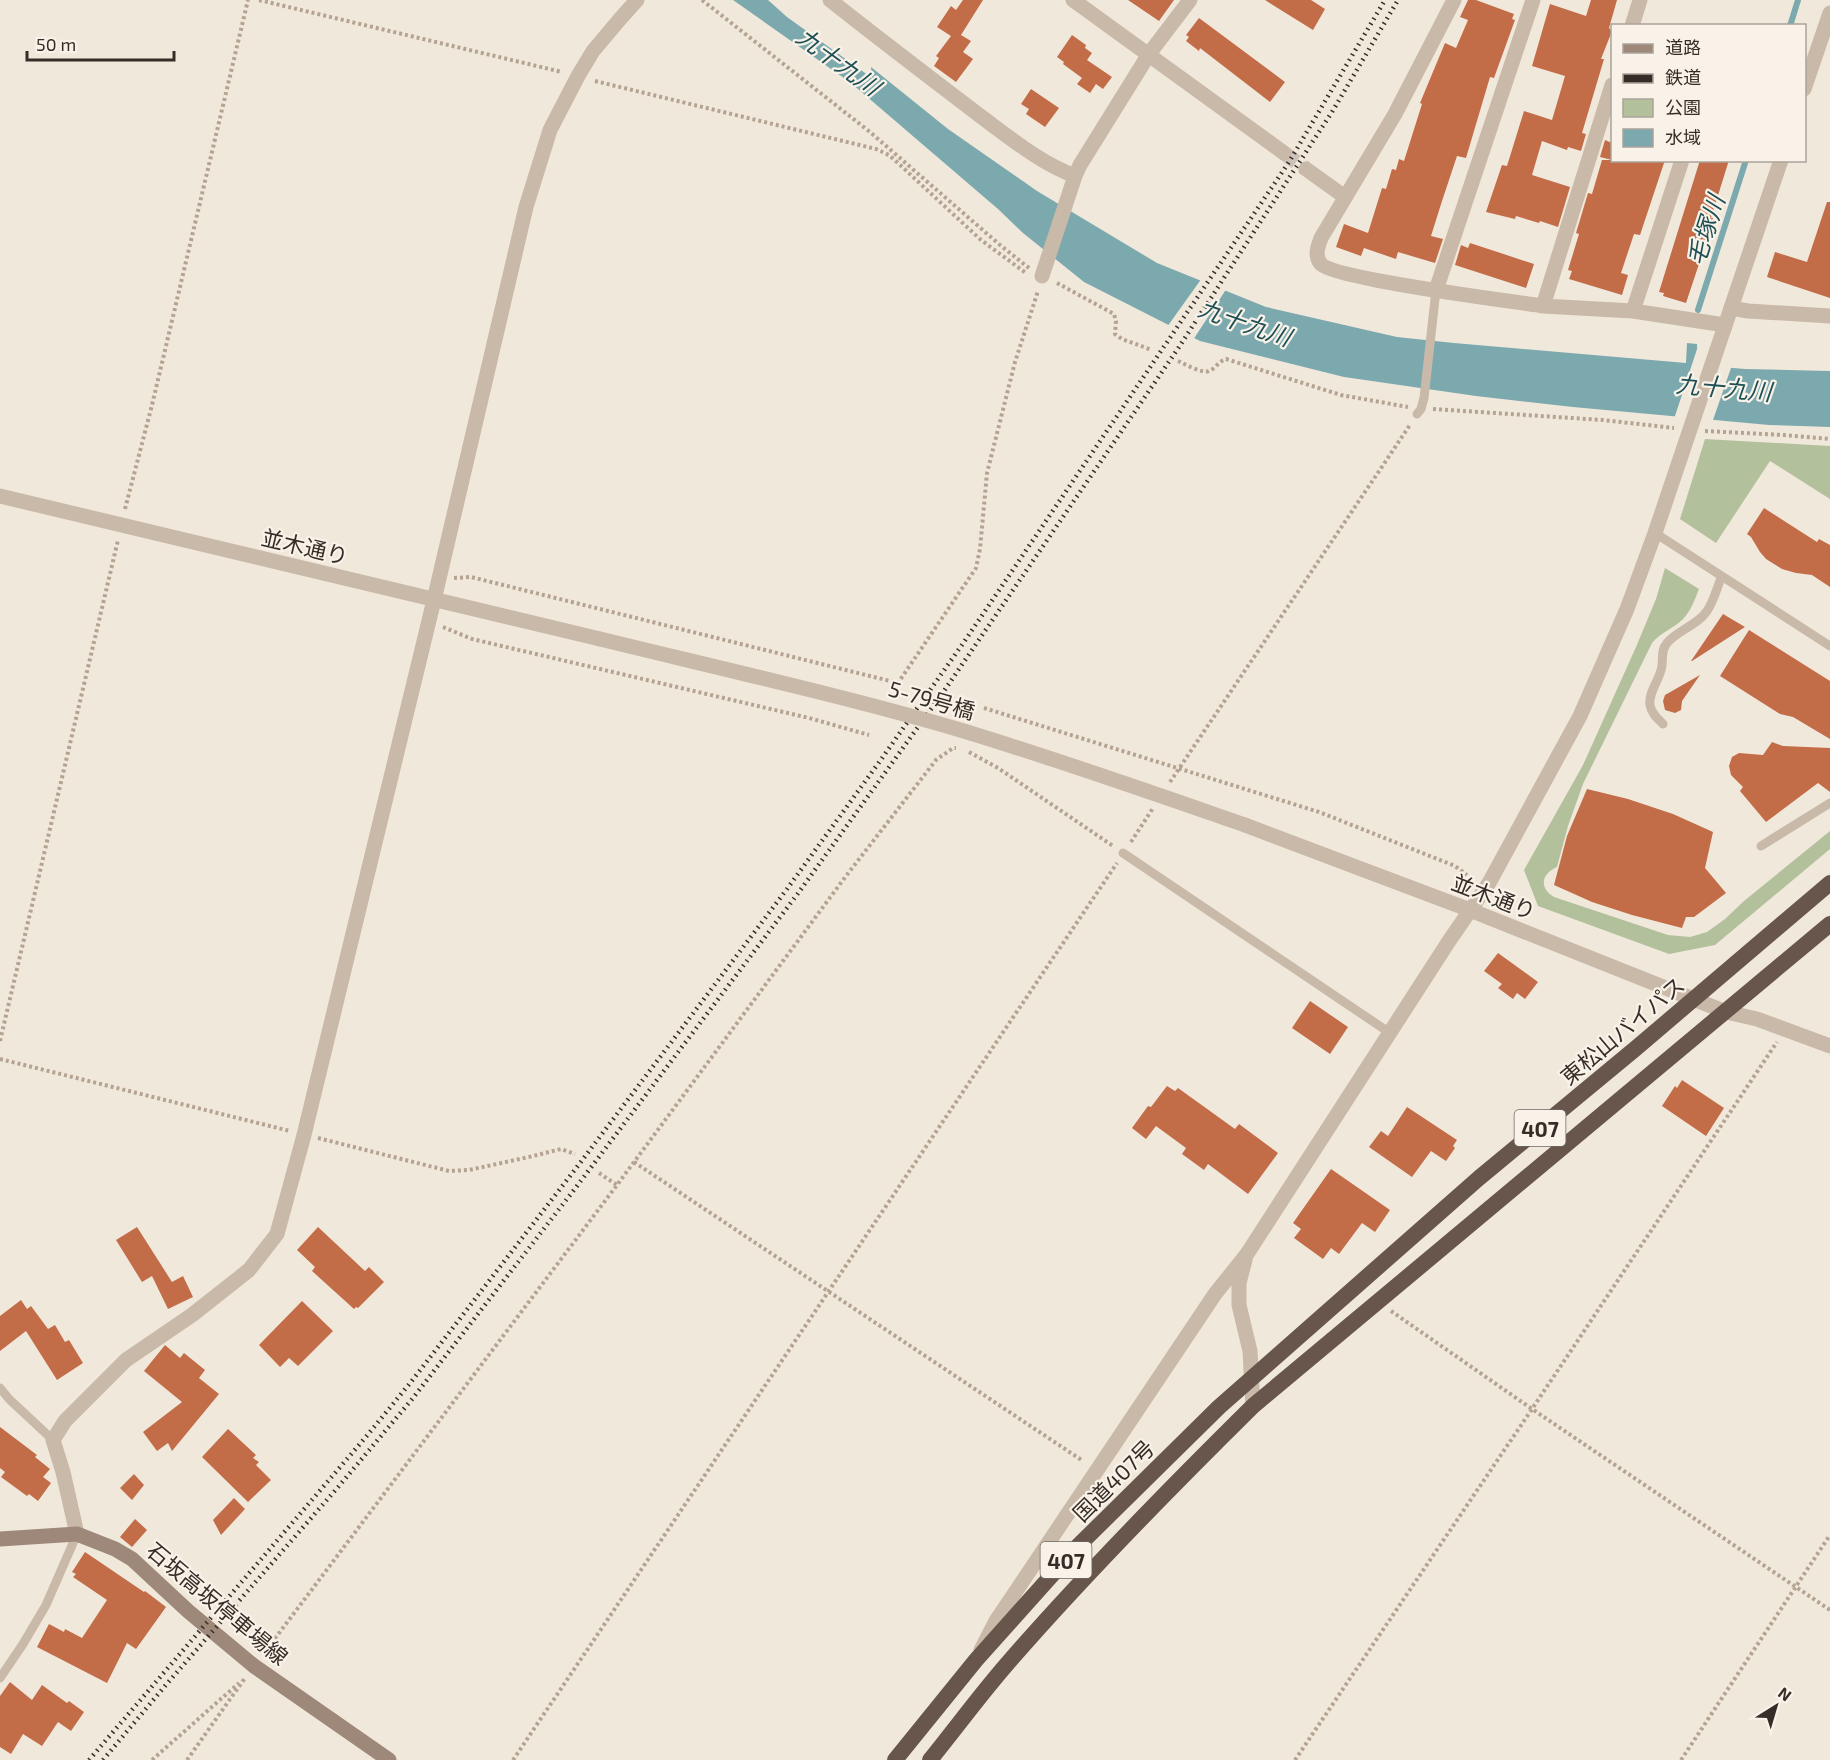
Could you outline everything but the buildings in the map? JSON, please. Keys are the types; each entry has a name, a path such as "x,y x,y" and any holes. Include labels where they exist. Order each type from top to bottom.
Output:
{"highway":[{"name":"東松山バイパス","path":"1252,1376 1479,1178 1830,883"},
{"name":"407","path":"1253,1406 1830,924"},
{"name":"国道407号","path":"895,1760 976,1660 1078,1546 1252,1376"},
{"name":"国道407号","path":"930,1760 1006,1665 1089,1573 1253,1406"}],"main road":[{"name":"石坂高坂停車場線","path":"0,1539 77,1534 115,1549 132,1559 250,1672 389,1760"}],"street":[{"path":"77,1534 63,1472 52,1440 65,1420 126,1360 192,1315 249,1270 277,1234 304,1135 434,600 526,207 550,130 578,76 593,51 637,0"},
{"path":"830,0 900,56 1008,136 1073,180"},
{"path":"1073,0 1284,153"},
{"path":"1043,274 1073,180 1149,54 1190,0"},
{"path":"1454,0 1395,114 1321,238 1317,249 1318,259 1322,266 1335,271 1436,290 1543,306 1633,311 1725,324"},
{"path":"1436,290 1533,0"},
{"path":"1633,24 1640,0"},
{"path":"1806,83 1830,13"},
{"path":"1543,306 1606,124 1611,92"},
{"path":"1633,311 1681,162"},
{"path":"976,1660 996,1621 1215,1294 1247,1254 1489,883 1580,716 1627,609 1655,533 1779,162"},
{"path":"1306,169 1345,197"},
{"path":"1731,308 1830,315"},
{"name":"並木通り","path":"0,495 600,639"},
{"name":"5-79号橋","path":"600,639 853,701 956,729 1095,773 1245,825"},
{"name":"並木通り","path":"1245,825 1470,910 1726,1012 1786,1028 1830,1046"},
{"path":"1247,1254 1239,1283 1239,1305 1250,1351 1253,1406"}],"lane":[{"path":"1417,414 1424,398 1436,290"},
{"path":"1655,533 1829,642"},
{"path":"1663,724 1653,714 1650,705 1651,693 1662,667 1662,653 1666,644 1707,611 1722,576"},
{"path":"1761,846 1830,803"},
{"path":"1123,854 1390,1033"},
{"path":"0,1388 52,1440"},
{"path":"0,1678 46,1605 77,1534"}],"path":[{"path":"0,1041 121,525 152,405 248,0"},
{"path":"259,0 876,149 889,155 997,253 1030,276 1043,274"},
{"path":"702,0 870,132 1000,245 1043,274 1114,314 1115,334 1122,339 1152,350"},
{"path":"439,578 471,578 898,683 976,568 987,473 1015,362 1043,274"},
{"path":"1178,361 1203,372 1209,371 1220,361 1226,359 1341,395 1407,406"},
{"path":"1430,409 1592,419 1675,429"},
{"path":"1178,770 1417,414"},
{"path":"1706,431 1830,439"},
{"path":"429,619 450,631 472,639 809,718 869,735"},
{"path":"984,708 1318,812 1455,866 1467,875"},
{"path":"187,1760 250,1672 617,1185 846,876 936,760 953,748 968,752 998,768 1123,854 513,1760"},
{"path":"1294,1760 1786,1028"},
{"path":"0,1059 449,1171 469,1170 561,1149 575,1154"},
{"path":"634,1162 1080,1459"},
{"path":"599,1173 617,1185"},
{"path":"1380,1300 1392,1312 1532,1409 1830,1610"},
{"path":"1681,1760 1830,1535"},
{"path":"152,1760 250,1672"}],"green space":[{"path":"1705,439 1830,446 1830,499 1770,461 1716,543 1680,519"},
{"path":"1665,568 1699,589 1686,616 1652,643 1583,784 1557,867 1545,877 1546,890 1554,897 1668,935 1690,937 1707,932 1725,919 1830,831 1830,849 1715,945 1669,954 1538,906 1524,870 1583,765 1656,599"}],"water":[{"name":"九十九川","path":"733,0 768,0 787,17 872,78 871,67 948,129 1037,191 1157,263 1266,307 1397,337 1686,363 1687,343 1697,344 1698,365 1745,369 1830,371 1830,427 1769,425 1476,396 1344,377 1200,341 1084,282 1023,233 851,83"}],"pier":[{"path":"1202,278 1227,288 1193,340 1167,327"},
{"path":"1699,343 1701,362 1732,365 1712,423 1674,419"}],"waterway":[{"name":"毛塚川","path":"1791,24 1798,0"},
{"name":"毛塚川","path":"1698,310 1745,162"}],"tunnel":[{"path":"1284,153 1306,169"}],"railway":[{"path":"89,1760 411,1382 787,889 964,642 1289,162 1385,0"},
{"path":"103,1760 413,1398 577,1186 799,892 944,691 1179,347 1332,112 1398,0"}]}
